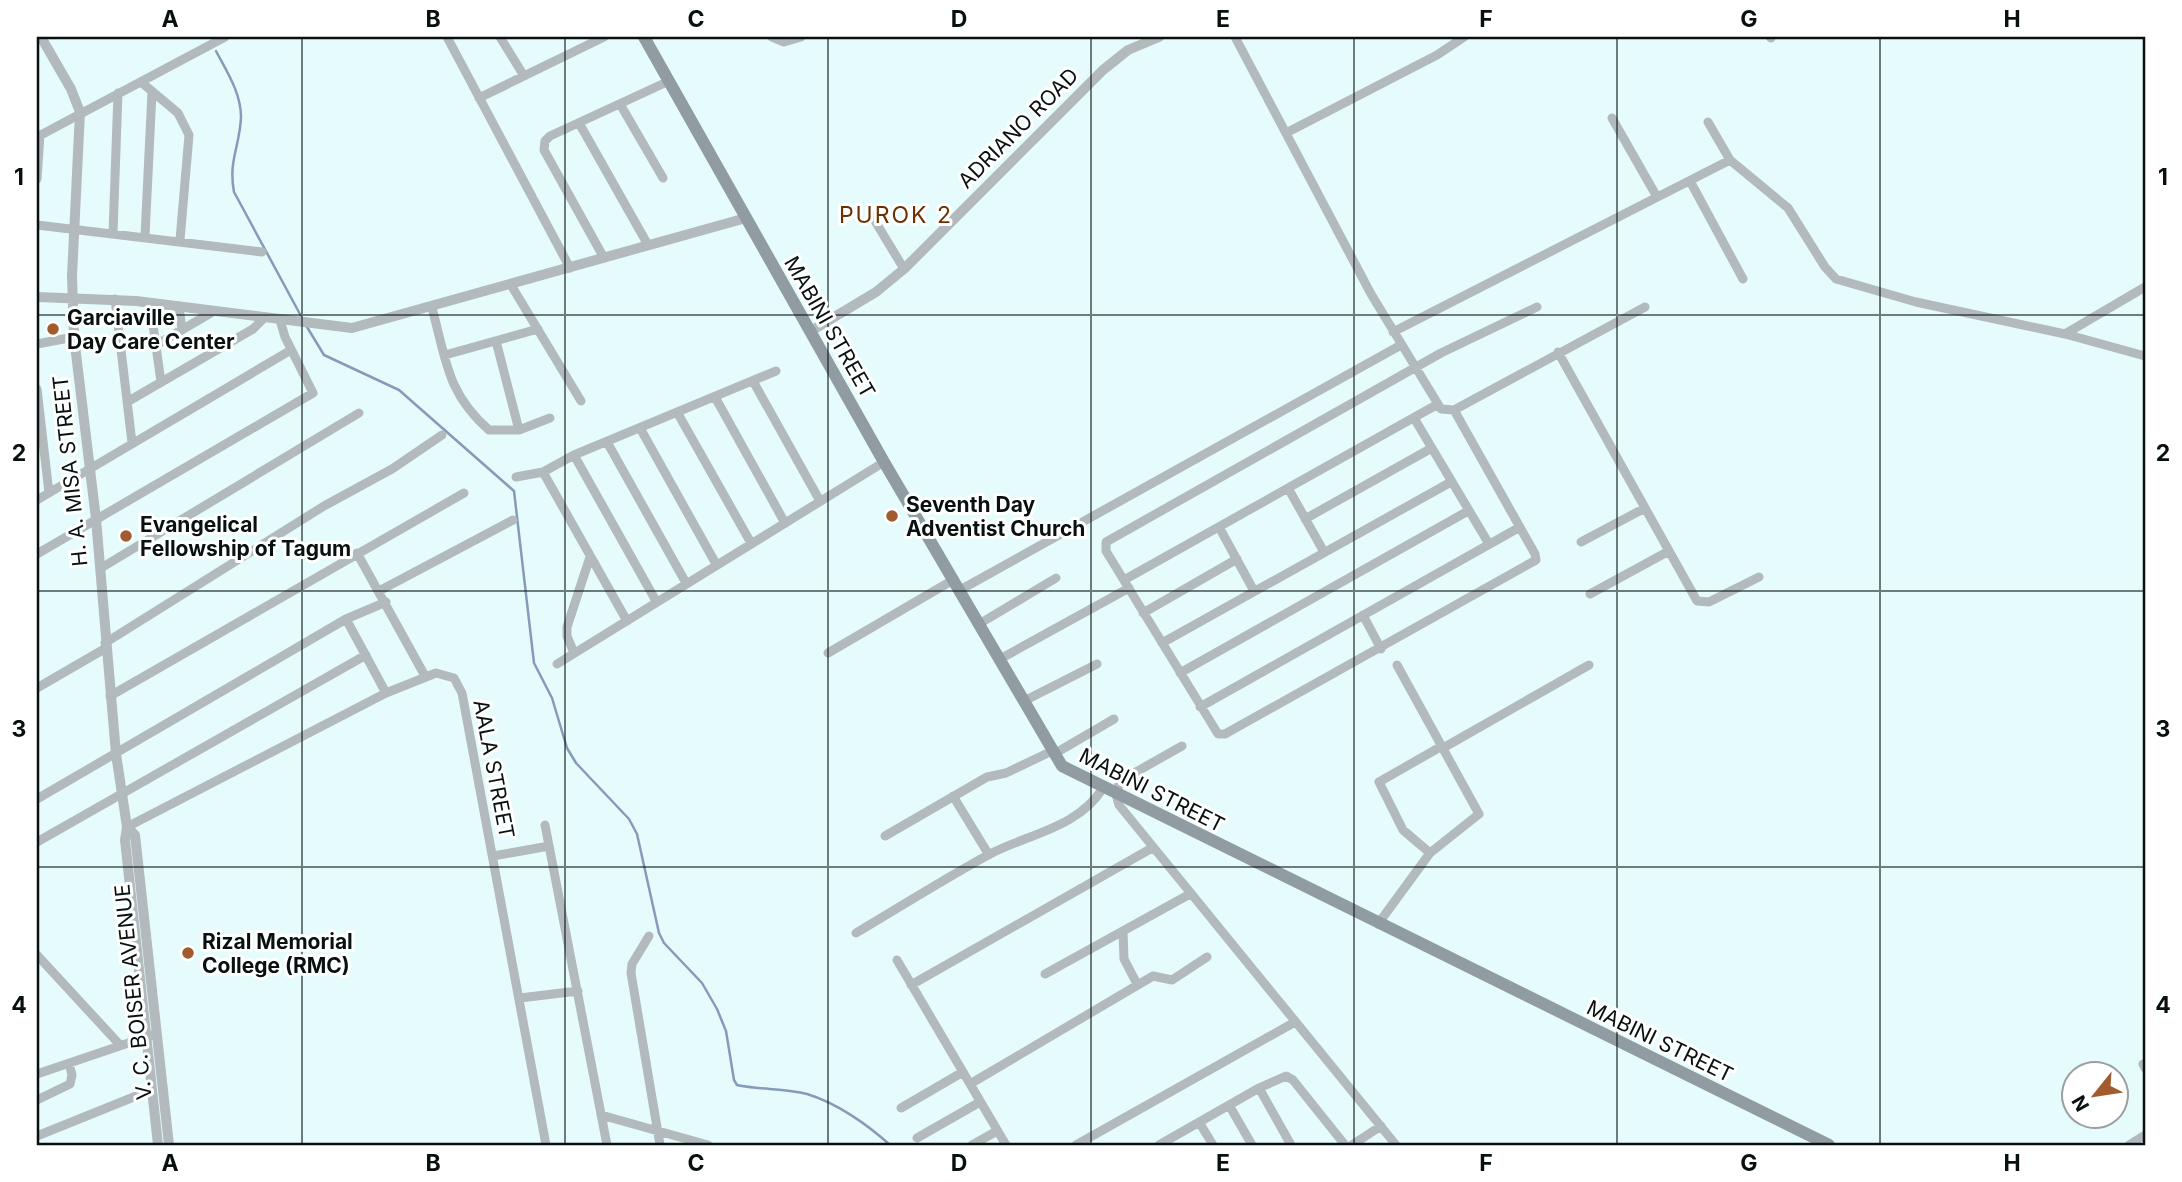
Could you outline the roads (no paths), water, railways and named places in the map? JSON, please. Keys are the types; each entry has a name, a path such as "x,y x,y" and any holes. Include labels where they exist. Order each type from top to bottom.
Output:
{"main road":[{"name":"MABINI STREET","path":"644,37 884,462 1053,753 1067,770 1829,1145"}],"street":[{"name":"H. A. MISA STREET","path":"41,37 80,112 72,298 74,337 101,568 105,645 116,754 129,834"},
{"path":"37,179 38,136 141,82 207,41 225,37"},
{"path":"447,37 570,268"},
{"path":"500,37 524,76"},
{"path":"479,98 604,37"},
{"path":"772,37 784,42 802,37"},
{"name":"ADRIANO ROAD","path":"811,331 876,292 904,269 1103,70 1128,50 1159,37"},
{"path":"1236,37 1393,332 1445,412 1454,410 1645,307"},
{"path":"1286,134 1437,55 1464,37"},
{"path":"604,258 543,145 550,136 669,81"},
{"path":"141,82 178,113 189,135 180,240"},
{"path":"145,236 152,92"},
{"path":"113,233 118,93"},
{"path":"620,104 663,178"},
{"path":"1612,118 1657,197"},
{"path":"1709,122 1730,160 1788,208 1825,267 1836,279 1916,302 2065,334 2145,356"},
{"path":"579,123 648,246"},
{"path":"1393,332 1730,160"},
{"path":"1690,181 1743,279"},
{"path":"872,216 904,269"},
{"path":"37,298 116,299 352,328 432,308 746,218"},
{"path":"37,225 180,240 262,252"},
{"path":"512,285 581,401"},
{"path":"2065,334 2145,287"},
{"path":"116,299 132,443"},
{"path":"150,303 161,382"},
{"path":"179,306 182,330"},
{"path":"1454,410 1536,560 1223,736 1216,732 1105,548 1108,541 1415,368 1537,307"},
{"path":"432,308 453,389 468,412 489,430 519,430 550,418"},
{"path":"156,345 214,311"},
{"path":"127,402 253,329 264,318"},
{"path":"37,554 313,393 291,350 280,320"},
{"path":"444,355 538,329"},
{"path":"37,344 74,337"},
{"path":"496,341 519,430"},
{"path":"828,653 1401,345"},
{"path":"37,500 291,350"},
{"path":"1558,352 1701,603 1709,602 1759,577"},
{"path":"516,477 543,472 574,455 776,371"},
{"path":"752,381 820,501"},
{"path":"37,389 41,456 49,493"},
{"path":"715,397 785,523"},
{"path":"1000,659 1219,527 1438,404"},
{"path":"101,568 359,412"},
{"path":"677,412 751,543"},
{"path":"1414,418 1430,449 1489,544"},
{"path":"640,428 716,564"},
{"path":"37,688 324,506 392,469 442,435"},
{"path":"607,442 686,583"},
{"path":"1305,519 1430,449"},
{"path":"574,455 656,601"},
{"path":"557,664 884,462"},
{"path":"543,472 627,621"},
{"path":"1162,643 1451,482"},
{"path":"1288,488 1324,552"},
{"path":"110,696 464,493"},
{"path":"1581,542 1645,508"},
{"path":"1180,673 1468,512"},
{"path":"379,591 513,520"},
{"path":"1219,527 1254,591"},
{"path":"1200,707 1520,527"},
{"path":"1590,594 1669,551"},
{"path":"129,834 386,692 425,676 358,553"},
{"path":"574,653 566,636 590,557"},
{"path":"1143,613 1237,559"},
{"path":"979,624 1056,579"},
{"path":"37,799 346,620 386,602"},
{"path":"1363,615 1381,649"},
{"path":"346,620 386,692"},
{"path":"37,842 366,655"},
{"path":"1024,701 1097,664"},
{"path":"1378,924 1430,853 1479,814 1397,665"},
{"path":"1430,853 1403,830 1379,782 1589,665"},
{"name":"AALA STREET","path":"425,676 445,674 460,684 546,1145"},
{"path":"885,836 987,777 1006,774 1053,753 1114,719"},
{"path":"1182,746 1123,778 1116,794 1123,810 1396,1145"},
{"path":"856,933 989,855 1066,822 1091,803 1103,788"},
{"path":"953,796 989,855"},
{"path":"545,825 607,1145"},
{"name":"V. C. BOISER AVENUE","path":"129,834 152,1035 169,1145"},
{"path":"493,856 549,846"},
{"path":"911,985 1152,848"},
{"path":"1045,974 1190,894"},
{"path":"1123,931 1124,959 1137,984"},
{"path":"649,936 632,964 631,974 660,1145"},
{"path":"37,955 120,1045"},
{"path":"970,1084 1137,984 1153,976 1172,980 1207,957"},
{"path":"897,960 1006,1145"},
{"path":"520,998 578,991"},
{"path":"1076,1145 1295,1022"},
{"path":"37,1074 152,1035"},
{"name":"V. C. BOISER AVENUE","path":"152,1035 151,1090 158,1145"},
{"path":"37,1100 70,1084 72,1075 69,1063"},
{"path":"901,1108 963,1072"},
{"path":"1159,1145 1171,1142 1199,1122 1259,1088 1282,1077 1289,1077 1345,1145"},
{"path":"1259,1088 1291,1145"},
{"path":"37,1136 151,1090"},
{"path":"917,1138 980,1102"},
{"path":"1229,1105 1252,1145"},
{"path":"601,1115 708,1145"},
{"path":"1199,1122 1213,1145"},
{"path":"1352,1145 1381,1126"},
{"path":"972,1145 997,1131"}],"waterway":[{"path":"216,51 239,100 241,117 232,171 234,192 301,316"},
{"path":"307,327 324,355 399,390 514,491 534,663 552,698 567,748 576,763 629,819 637,834 659,933 664,943 702,983 717,1009 726,1031 737,1085 799,1092 818,1098 852,1115 890,1145"}],"place":[{"name":"Garciaville Day Care Center","path":"53,329"},
{"name":"Seventh Day Adventist Church","path":"892,516"},
{"name":"Evangelical Fellowship of Tagum","path":"126,536"},
{"name":"Rizal Memorial College (RMC)","path":"188,953"}],"district":[{"name":"PUROK 2","path":"896,215"}]}
